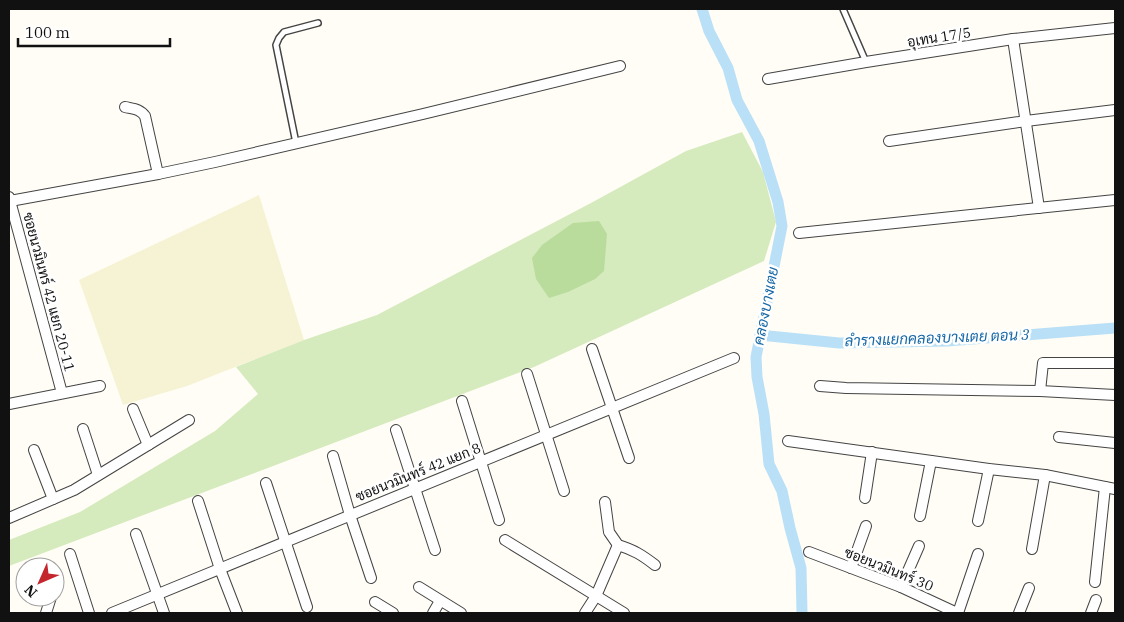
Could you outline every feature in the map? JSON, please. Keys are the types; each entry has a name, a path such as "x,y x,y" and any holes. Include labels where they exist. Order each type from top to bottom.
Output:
{"street":[{"name":"อุเทน 17/5","path":"768,79 1013,39 1115,28"},
{"path":"1013,39 1039,208"},
{"path":"9,199 158,174 620,66"},
{"path":"126,107 138,110 145,116 158,174"},
{"path":"889,141 1115,110"},
{"name":"ซอยนวมินทร์ 42 แยก 20-11","path":"9,199 62,393"},
{"path":"799,233 1115,200"},
{"path":"592,349 630,458"},
{"name":"ซอยนวมินทร์ 42 แยก 8","path":"112,613 734,358"},
{"path":"1040,391 1044,363 1115,363"},
{"path":"527,374 564,492"},
{"path":"9,404 100,386"},
{"path":"820,386 1040,391 1115,395"},
{"path":"462,400 499,520"},
{"path":"133,409 148,445"},
{"path":"9,518 74,490 189,420"},
{"path":"83,429 98,475"},
{"path":"396,430 435,550"},
{"path":"1059,437 1115,443"},
{"path":"788,441 1044,475 1110,488 1095,582"},
{"path":"34,450 53,499"},
{"path":"864,498 872,452"},
{"path":"333,456 371,578"},
{"path":"920,516 931,461"},
{"path":"978,521 989,469"},
{"path":"1032,550 1044,475"},
{"path":"266,483 307,607"},
{"path":"198,501 220,569 237,613"},
{"path":"605,502 610,532 618,545 638,553 655,565"},
{"path":"851,568 866,526"},
{"path":"136,534 164,613"},
{"path":"506,540 624,613"},
{"path":"586,613 596,596 618,545"},
{"path":"901,587 919,546"},
{"name":"ซอยนวมินทร์ 30","path":"809,552 901,587 957,613"},
{"path":"70,554 90,613"},
{"path":"957,613 978,554"},
{"path":"419,587 461,613"},
{"path":"1019,613 1029,588"},
{"path":"1091,613 1096,600"},
{"path":"433,613 440,601"},
{"path":"374,602 393,613"}],"lane":[{"path":"843,9 866,62"},
{"path":"296,143 276,45 284,32 318,23"}],"shaded area":[{"path":"259,195 304,340 187,386 123,405 79,280"}],"green space":[{"path":"742,132 763,172 776,222 764,261 534,367 33,557 15,557 15,564 9,566 9,540 80,512 215,431 258,394 236,367 304,340 377,315 686,151"},
{"path":"599,221 607,234 604,271 595,279 568,292 549,298 536,279 532,258 542,245 573,223"}],"waterway":[{"name":"คลองบางเตย","path":"702,9 709,31 728,68 737,100 759,141 778,202 782,226 756,357 757,377 764,414 769,464 782,491 801,568 802,613"},
{"name":"ลำรางแยกคลองบางเตย ตอน 3","path":"760,335 839,343 947,341 1115,328"}]}
